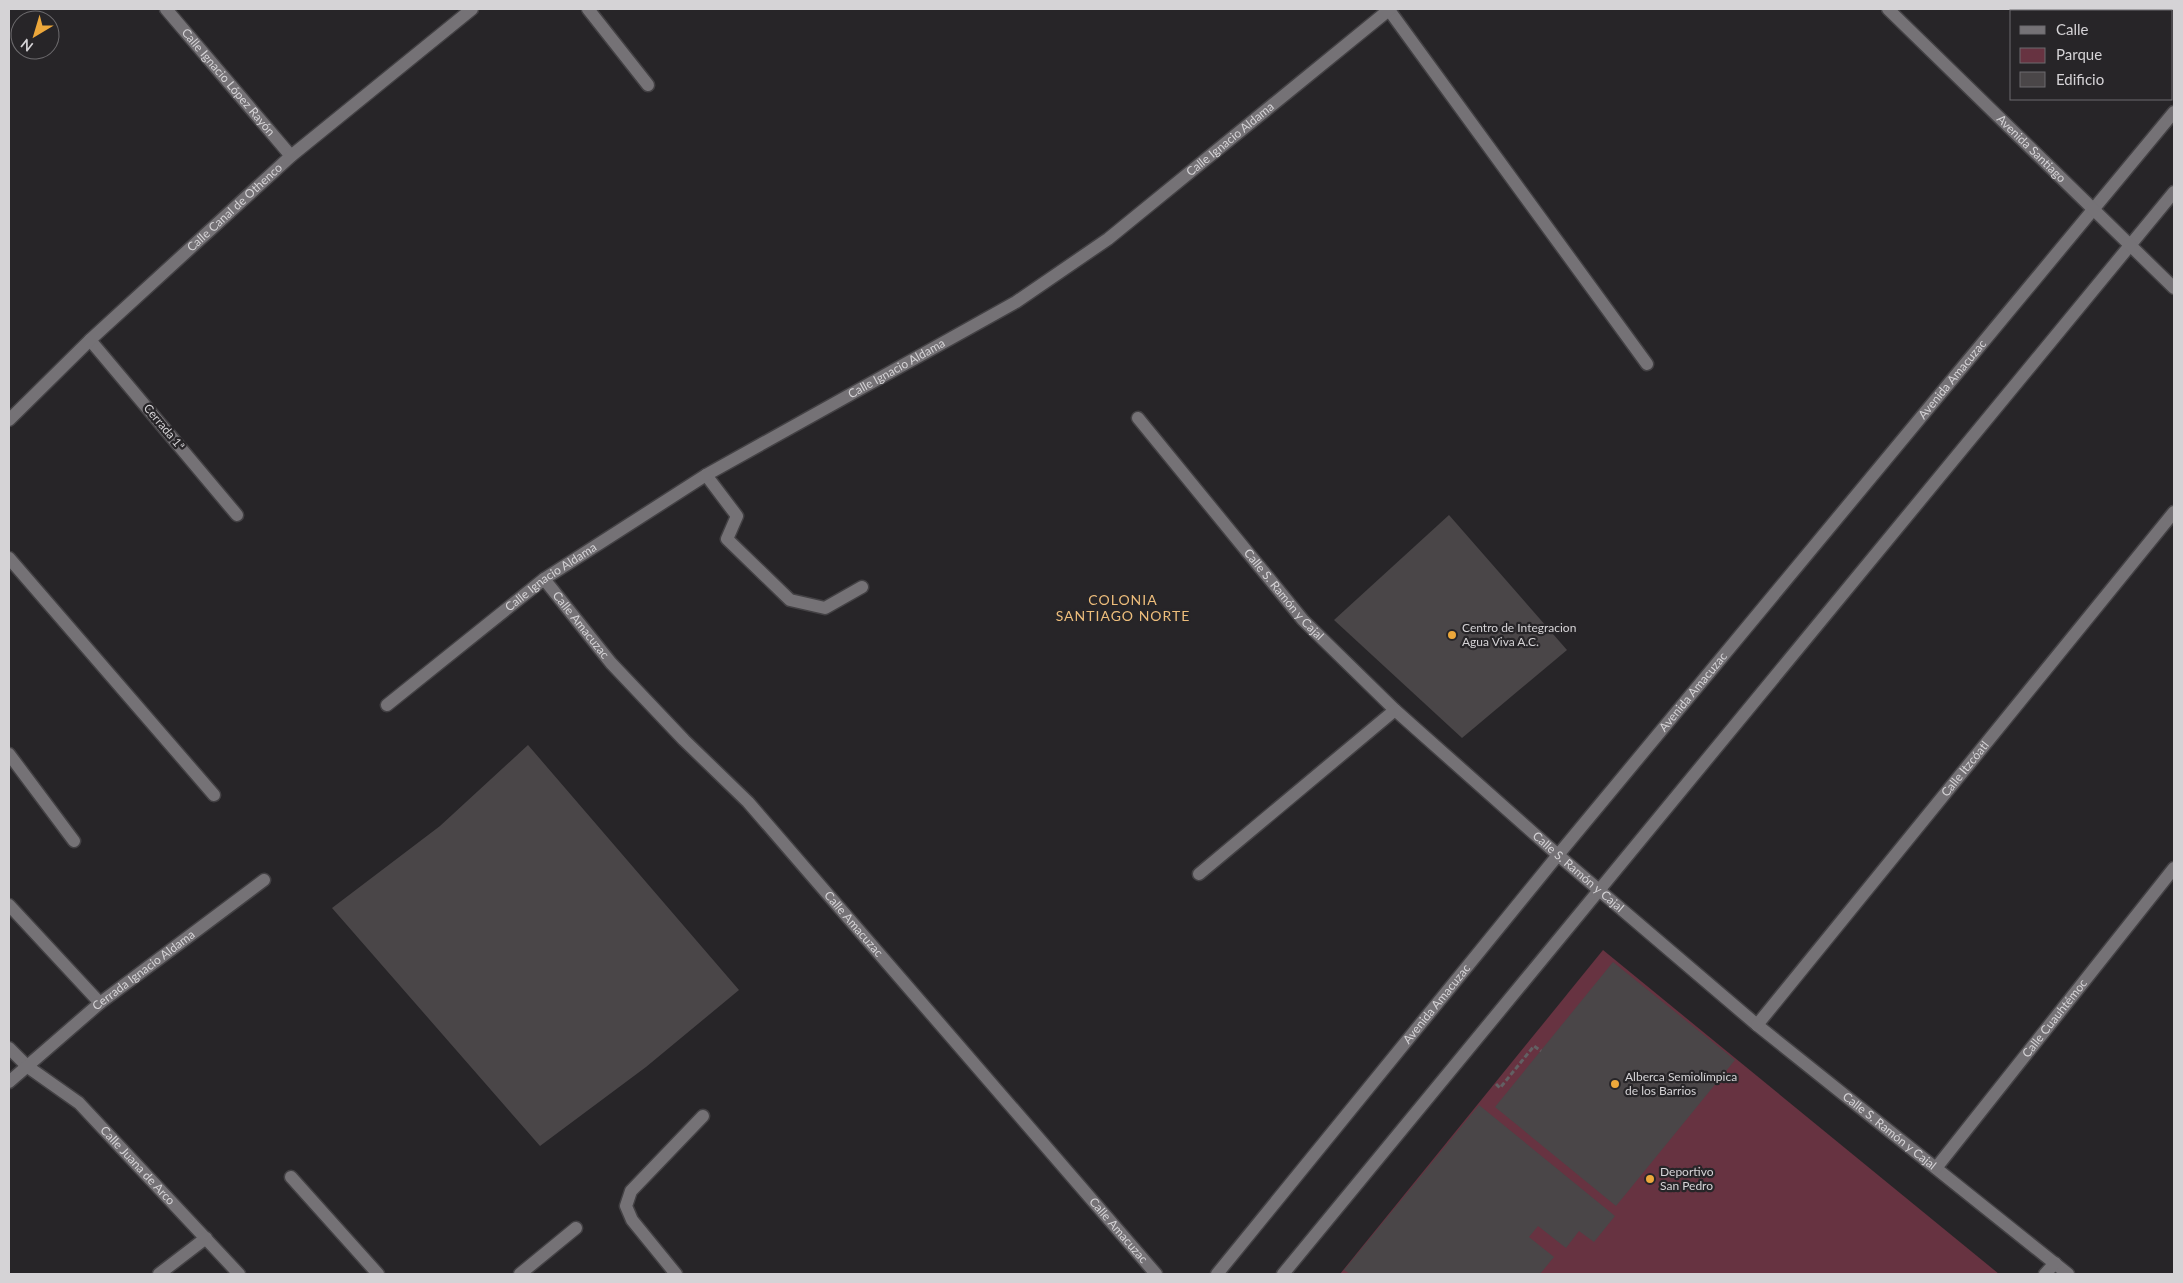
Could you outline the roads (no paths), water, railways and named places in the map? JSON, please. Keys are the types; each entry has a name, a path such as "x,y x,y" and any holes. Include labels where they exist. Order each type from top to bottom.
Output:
{"street":[{"name":"Calle Ignacio López Rayón","path":"166,9 291,156"},
{"name":"Calle Canal de Othenco","path":"9,420 90,340 291,156 472,9"},
{"path":"588,9 648,85"},
{"name":"Avenida Santiago","path":"1888,9 2174,288"},
{"path":"1389,10 1647,364"},
{"name":"Calle Ignacio Aldama","path":"387,705 544,579 706,475 1016,302 1108,239 1389,10"},
{"name":"Avenida Amacuzac","path":"1217,1274 1558,855 2174,112"},
{"path":"1284,1274 1599,889 2131,247 2174,192"},
{"name":"Cerrada 1ª","path":"90,340 237,515"},
{"name":"Calle S. Ramón y Cajal","path":"1138,418 1303,620 1396,710 1558,855 1757,1025 2068,1274"},
{"path":"706,475 737,516 727,539 790,600 825,608 862,587"},
{"name":"Calle Itzcóatl","path":"1757,1025 2174,512"},
{"path":"9,558 214,795"},
{"name":"Calle Amacuzac","path":"544,579 611,663 684,740 748,802 1156,1274"},
{"path":"1199,874 1396,710"},
{"path":"9,754 74,841"},
{"name":"Calle Cuauhtémoc","path":"1936,1168 2174,868"},
{"name":"Cerrada Ignacio Aldama","path":"9,1082 100,1003 264,880"},
{"path":"9,905 100,1003"},
{"name":"Calle Juana de Arco","path":"9,1048 28,1067 79,1103 239,1274"},
{"path":"676,1274 632,1220 626,1206 631,1191 703,1116"},
{"path":"291,1177 378,1274"},
{"path":"520,1274 576,1228"},
{"path":"160,1274 206,1238"},
{"path":"2045,1274 2055,1263"}],"place":[{"name":"Centro de Integracion Agua Viva A.C.","path":"1452,635"},
{"name":"Alberca Semiolímpica de los Barrios","path":"1615,1084"},
{"name":"Deportivo San Pedro","path":"1650,1179"}],"district":[{"name":"COLONIA SANTIAGO NORTE","path":"1123,608"}]}
